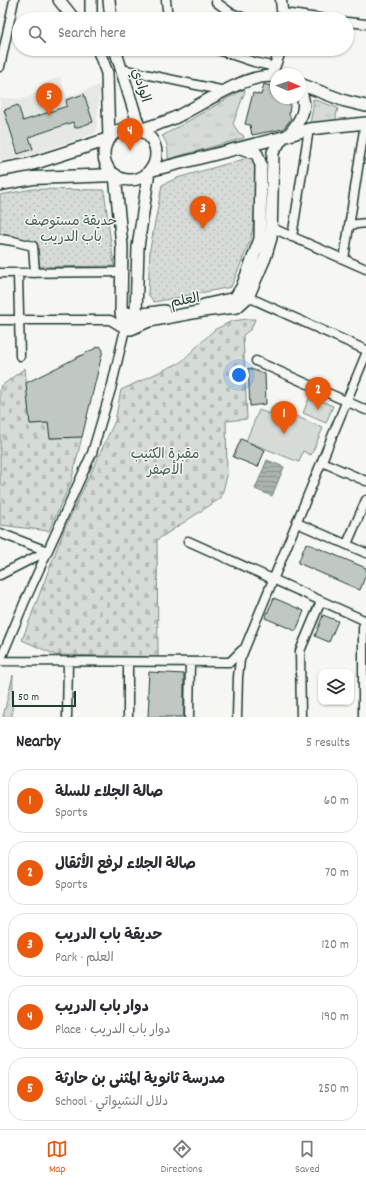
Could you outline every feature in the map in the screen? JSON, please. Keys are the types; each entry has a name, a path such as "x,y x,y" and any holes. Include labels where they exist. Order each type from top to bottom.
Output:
{"main road":[{"path":"59,0 68,12"},
{"path":"91,0 92,12"},
{"path":"109,0 110,12"},
{"path":"101,56 107,73 109,139"},
{"name":"الوادي","path":"117,56 140,130"},
{"path":"140,130 172,119 248,80 270,74"},
{"path":"306,86 345,101 366,106"},
{"path":"248,297 265,258 271,238 270,227 273,152 301,120 304,104"},
{"path":"149,171 309,129 366,123"},
{"path":"132,128 140,130 147,134 155,148 155,160 149,171 144,176 129,180 115,175 109,169 106,162 104,154 105,146 115,133 123,129 132,128"},
{"path":"0,170 28,165 109,139"},
{"path":"236,298 242,287 260,239 261,165 257,154 241,148"},
{"path":"125,330 136,315 138,247 149,171"},
{"path":"0,184 33,178 115,175"},
{"path":"115,175 122,246 121,312 125,330"},
{"name":"العلم","path":"121,312 136,315 248,297"},
{"name":"العلم","path":"125,330 131,329 148,321 203,311 237,307 248,297"}],"street":[{"path":"0,67 14,0"},
{"path":"166,0 167,12"},
{"path":"216,0 216,2 230,12"},
{"path":"281,0 282,12"},
{"path":"354,23 366,24"},
{"path":"236,56 254,62 270,71"},
{"path":"275,68 279,56"},
{"path":"121,69 226,91"},
{"path":"344,259 366,123"},
{"path":"292,237 309,129"},
{"path":"349,225 366,223"},
{"path":"270,227 366,269"},
{"path":"0,239 33,246 35,273"},
{"path":"0,273 121,272"},
{"path":"18,274 20,356"},
{"path":"248,297 366,350"},
{"path":"0,320 110,320 125,330 111,389 92,453 47,551 0,661 230,662 245,648"},
{"path":"237,717 240,660 366,354"},
{"path":"256,361 366,410"},
{"path":"322,462 366,481"},
{"path":"347,544 366,500"},
{"path":"297,523 366,553"},
{"path":"0,533 47,551"},
{"path":"188,541 366,620 363,628 364,717"},
{"path":"0,575 47,551"},
{"path":"301,717 300,652 321,601"},
{"path":"0,640 10,636"},
{"path":"67,717 68,662"},
{"path":"128,662 128,717"},
{"path":"190,662 190,717"}],"shaded area":[{"path":"60,77 67,97 100,85 96,133 23,158 0,160 0,98 22,99 42,91 42,84"},
{"path":"267,460 284,467 272,496 255,489"}],"green space":[{"path":"244,89 245,91 233,124 244,138 168,159 167,146 162,136"},
{"path":"313,99 338,108 336,116 337,121 310,123"},
{"path":"251,157 256,162 254,220 251,239 231,287 154,302 148,294 150,249 162,185 177,178"},
{"name":"حديقة مستوصف باب الدريب","path":"33,189 104,190 114,266 40,267 36,242 0,236 0,195"},
{"name":"مقبرة الكثيب الأصفر","path":"255,319 251,329 243,335 247,419 226,421 227,476 221,498 157,540 158,657 56,655 22,640 64,530 115,421 121,390 181,362 214,330 232,321"},
{"path":"25,368 30,424 48,423 50,438 82,437 71,482 49,531 0,525 0,387"},
{"path":"310,396 333,406 326,423 303,413"},
{"path":"273,406 323,428 311,455 303,451 299,462 246,441 259,410 269,414"},
{"path":"13,675 12,717 3,717"}],"building":[{"path":"264,84 270,86 270,104 290,104 289,114 291,119 283,129 252,135 250,125 245,124 253,93 261,95"},
{"path":"84,94 93,122 75,128 73,122 29,137 33,149 18,154 4,110 18,105 23,121 67,106 66,100"},
{"path":"100,346 103,350 82,437 50,438 48,423 30,424 26,383"},
{"path":"248,368 265,374 266,404 250,406"},
{"path":"241,439 265,450 258,467 233,457"},
{"path":"306,543 366,568 366,574 360,590 298,563"},
{"path":"274,598 304,611 296,631 265,618"},
{"path":"323,615 338,621 329,642 315,636"},
{"path":"149,672 184,674 184,717 148,717"}],"place":[{"name":"مدرسة ثانوية المثنى بن حارثة","path":"49,116"},
{"name":"دوار باب الدريب","path":"130,151"},
{"name":"حديقة باب الدريب","path":"203,229"},
{"name":"صالة الجلاء لرفع الأثقال","path":"318,410"},
{"name":"صالة الجلاء للسلة","path":"284,434"}]}
